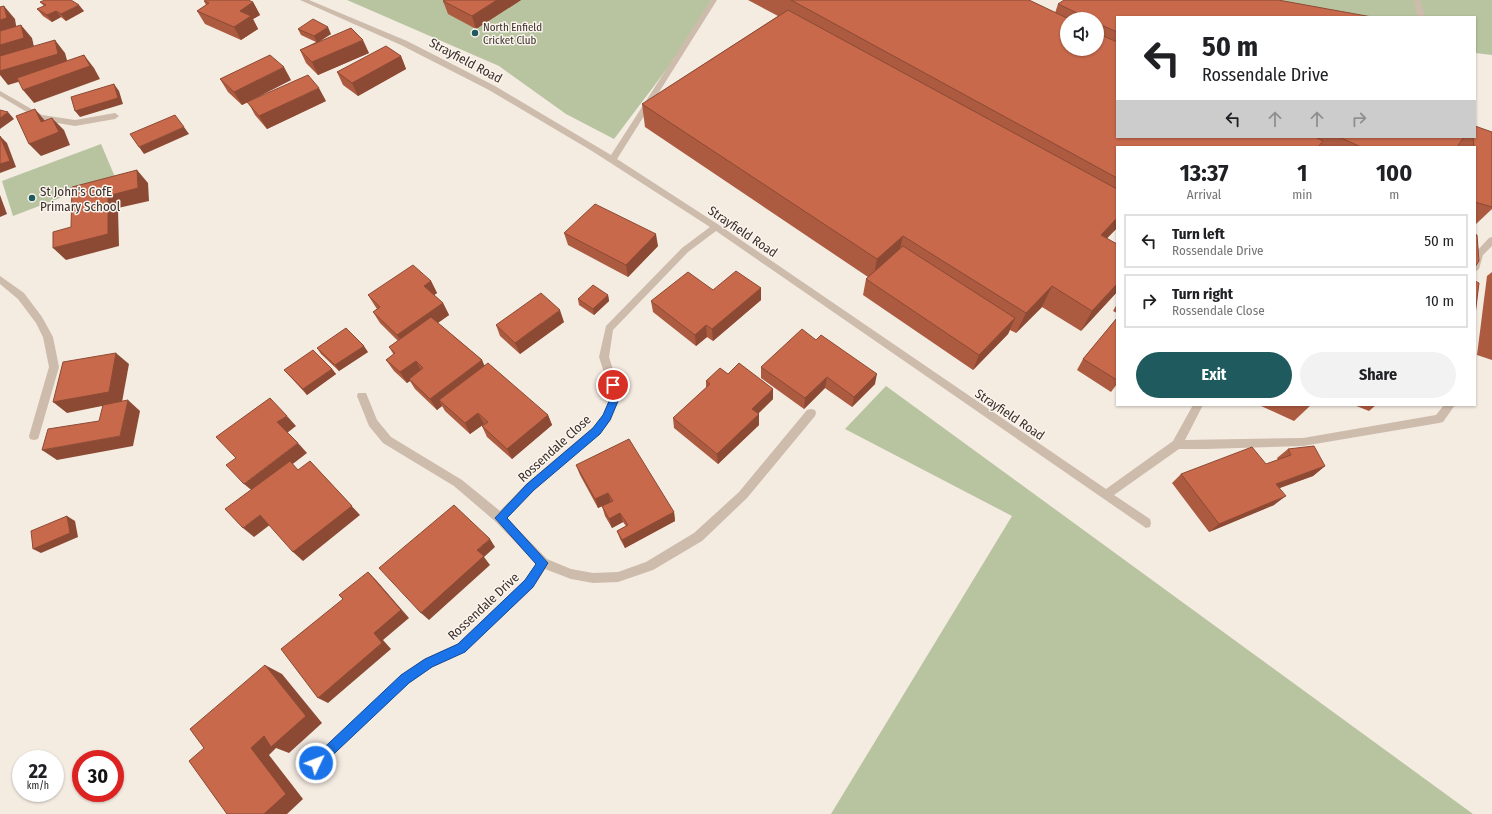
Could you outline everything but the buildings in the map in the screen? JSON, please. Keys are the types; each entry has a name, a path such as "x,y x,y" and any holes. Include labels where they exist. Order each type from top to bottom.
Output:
{"street":[{"name":"Strayfield Road","path":"303,0 404,43 472,78 612,160 716,227 1146,523"},
{"path":"612,160 714,0"},
{"path":"1417,0 1421,16"},
{"path":"0,93 40,117 75,123 115,116"},
{"name":"Rossendale Close","path":"500,518 530,487 596,431 607,417 614,399 613,385 604,357 609,330 685,250 716,227"},
{"path":"1476,265 1479,254 1492,240"},
{"path":"0,280 21,296 39,320 48,337 54,366 34,436"},
{"path":"362,396 373,423 387,440 458,483 500,518 543,563 571,574 593,578 618,577 649,566 698,537 738,500 811,413"},
{"path":"1106,495 1177,444 1197,406"},
{"path":"1177,444 1205,446 1303,442 1439,419 1449,406"},
{"name":"Rossendale Drive","path":"316,763 405,679 428,663 462,648 529,584 543,563"}],"green space":[{"path":"347,0 711,0 688,41 614,139 566,114 499,66"},
{"path":"1176,0 1492,0 1492,55 1476,53 1476,16 1260,16"},
{"name":"St John's CofE Primary School","path":"101,144 115,177 13,216 2,181"},
{"path":"886,386 1473,814 831,814 1012,516 845,429"}],"place":[{"name":"North Enfield Cricket Club","path":"475,33"},
{"name":"St John's CofE Primary School","path":"32,198"}],"route":[{"path":"316,763 405,679 428,663 462,648 529,584 543,563 500,518 530,487 596,431 607,417 614,399 613,385"}]}
